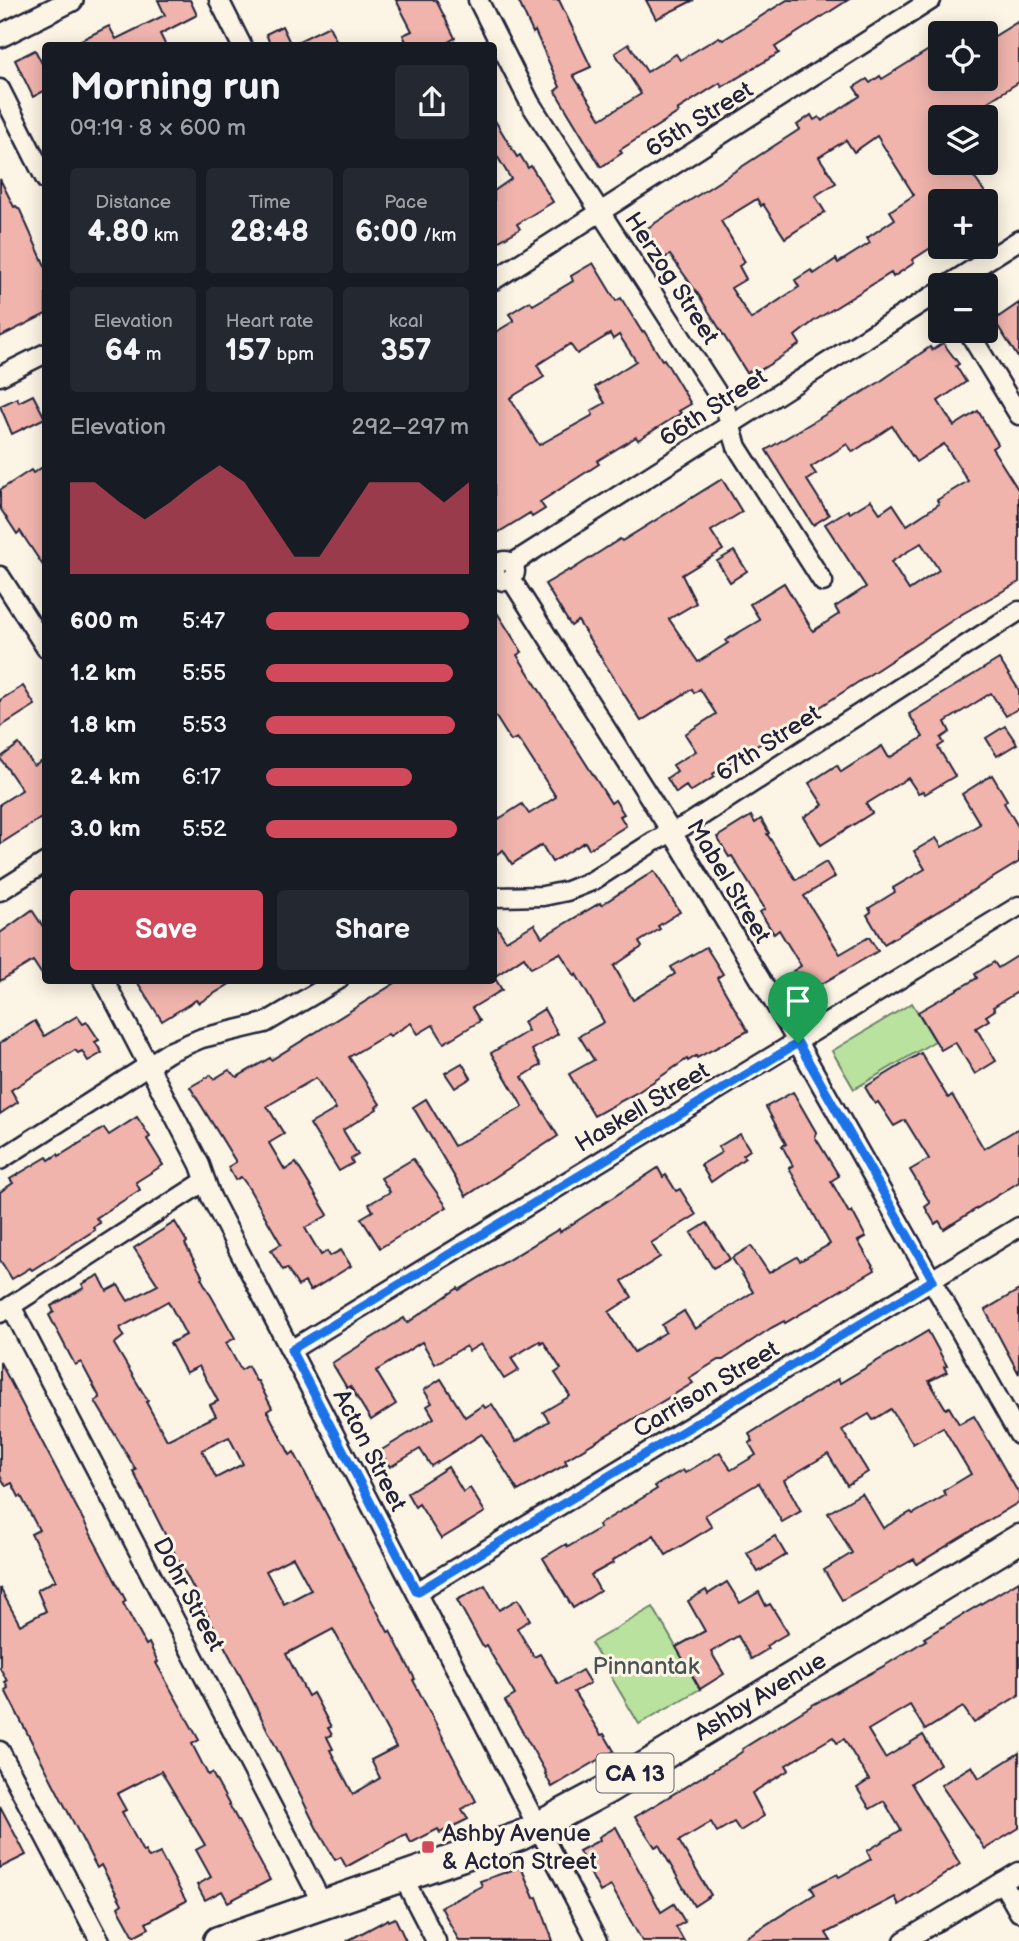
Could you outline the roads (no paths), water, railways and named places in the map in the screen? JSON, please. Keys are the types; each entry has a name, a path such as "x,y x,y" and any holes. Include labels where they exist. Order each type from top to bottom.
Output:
{"main road":[{"name":"Ashby Avenue","path":"218,1941 496,1845 538,1827 606,1790 1019,1539"}],"street":[{"path":"0,36 72,0"},
{"path":"219,0 240,42"},
{"name":"Herzog Street","path":"478,0 530,103 724,404 737,447 823,582"},
{"name":"65th Street","path":"497,278 932,0"},
{"path":"0,89 42,172"},
{"path":"967,273 1019,240"},
{"name":"66th Street","path":"503,573 928,298"},
{"path":"975,343 1019,415"},
{"path":"0,376 42,355"},
{"name":"Mabel Street","path":"503,573 671,832 798,1043 1019,1435"},
{"path":"0,576 42,642"},
{"name":"67th Street","path":"497,897 543,896 567,891 592,881 690,823 1019,611"},
{"path":"0,891 42,866"},
{"name":"Haskell Street","path":"291,1350 1019,906"},
{"name":"Acton Street","path":"106,984 200,1165 211,1197 597,1941"},
{"path":"0,1160 169,1052 191,1042 265,1023 331,984"},
{"path":"5,1310 205,1181"},
{"name":"Carrison Street","path":"417,1592 1019,1227"},
{"name":"Dohr Street","path":"5,1310 323,1905"},
{"path":"0,1751 100,1941"},
{"path":"904,1941 1019,1872"},
{"path":"403,1877 436,1941"},
{"path":"1002,1882 1019,1912"}],"place":[{"name":"Ashby Avenue & Acton Street","path":"428,1847"}],"park label":[{"name":"Pinnantak","path":"646,1666"}]}
